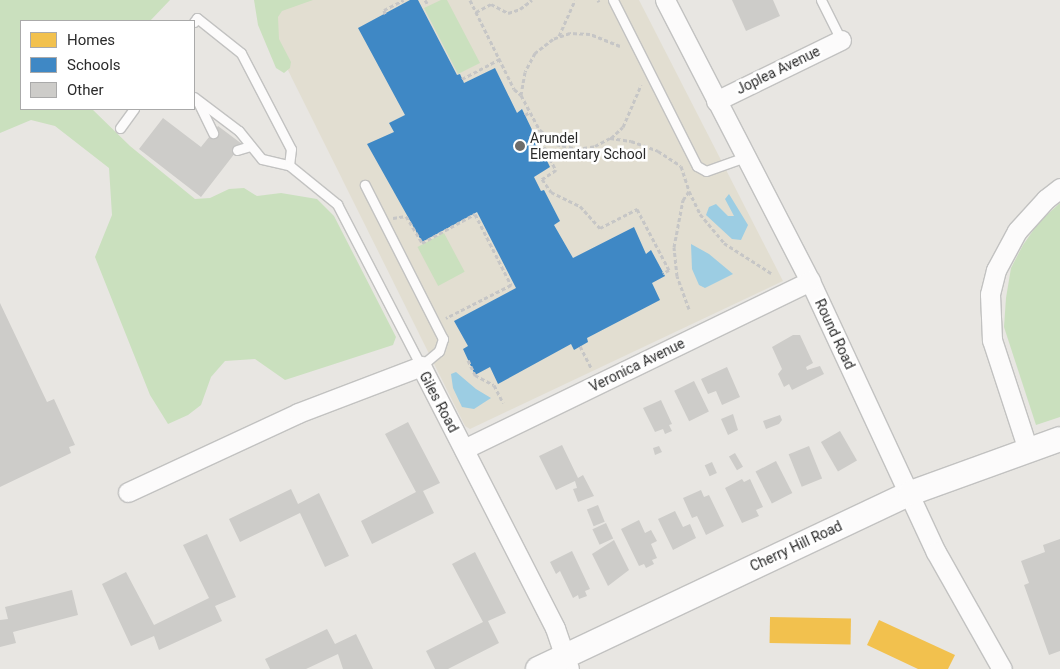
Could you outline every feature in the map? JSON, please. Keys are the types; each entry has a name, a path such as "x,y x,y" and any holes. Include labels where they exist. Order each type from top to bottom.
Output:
{"street":[{"name":"Round Road","path":"665,0 810,281 911,493 936,552 1002,669"},
{"name":"Joplea Avenue","path":"716,101 841,40"},
{"path":"1028,450 992,340 990,294 996,270 1017,231 1029,215 1060,188"},
{"name":"Veronica Avenue","path":"464,449 810,281"},
{"name":"Giles Road","path":"128,492 298,413 421,366 555,628 567,662"},
{"name":"Cherry Hill Road","path":"538,669 567,662 911,493 1060,439"}],"lane":[{"path":"613,0 697,166 706,171 745,157"},
{"path":"821,0 841,40"},
{"path":"195,21 197,18 241,53 291,149 289,164"},
{"path":"195,99 213,133"},
{"path":"195,99 239,131 262,159 289,164 337,204 421,366 443,344 436,322 365,185"},
{"path":"120,128 133,110"},
{"path":"237,150 250,146"}],"path":[{"path":"385,14 384,10 404,0"},
{"path":"470,0 514,88 522,95 540,130 542,141 556,170 542,179 551,192 580,206 600,228 637,209 669,270 664,273"},
{"path":"476,12 491,4 508,13 520,9 532,0"},
{"path":"558,37 575,0"},
{"path":"522,95 525,72 535,53 558,37 570,33 590,34 620,46"},
{"path":"462,79 500,59"},
{"path":"540,130 556,144 577,149 595,146 610,138 623,127 641,85"},
{"path":"525,115 530,112"},
{"path":"610,138 631,141 658,151 681,166 688,191 700,214 724,243 771,273"},
{"path":"688,191 683,200 674,248 677,276 689,309"},
{"path":"382,219 406,216 422,243 476,214 511,285 436,322"},
{"path":"580,346 593,371"},
{"path":"468,360 475,375 494,386 504,403"}],"shaded area":[{"name":"Arundel Elementary School","path":"284,0 639,0 783,281 470,429 465,426 259,12"}],"green space":[{"path":"0,0 170,0 151,20 20,20 20,110 93,110 130,146 195,199 210,198 229,189 244,188 257,196 281,193 317,199 334,216 396,337 393,345 285,380 255,359 225,361 211,377 201,405 188,415 168,424 150,395 95,257 112,215 109,168 55,126 31,120 0,133"},
{"path":"254,0 313,0 282,11 278,17 279,39 291,62 290,68 284,73 276,68 258,25"},
{"path":"441,0 447,0 480,63 458,74 424,8"},
{"path":"1060,203 1060,417 1036,425 1004,327 1006,298 1011,268 1023,245 1039,222"},
{"path":"444,233 465,272 438,286 418,247"}],"water":[{"path":"729,194 748,225 741,240 732,239 706,215 709,207 716,204 728,216 734,216 725,199"},
{"path":"691,244 709,254 733,274 705,288 699,285 692,269"},
{"path":"456,372 476,389 491,398 474,409 462,407 453,388 451,374"}],"building: Homes":[{"path":"770,617 851,618 851,644 770,643"},
{"path":"879,620 955,655 948,669 918,669 867,645"}],"building: Schools":[{"path":"410,0 418,0 457,75 460,74 464,83 495,68 517,113 522,109 550,167 534,177 541,191 544,190 560,221 554,225 573,258 634,227 646,254 651,250 665,276 652,283 660,300 587,338 588,342 574,350 571,344 498,384 490,367 475,375 463,349 468,346 454,321 516,288 477,212 422,242 367,144 394,132 389,123 405,115 358,28"}],"building: Other":[{"path":"732,0 773,0 780,16 746,31"},
{"path":"163,118 201,147 218,126 242,144 201,197 139,149"},
{"path":"0,303 47,402 54,399 75,445 69,447 71,453 0,487"},
{"path":"793,335 800,335 813,363 806,367 807,370 820,366 824,374 792,390 789,384 784,387 778,374 782,369 772,347"},
{"path":"727,367 740,397 722,405 716,391 708,394 701,379"},
{"path":"694,381 709,412 689,421 674,391"},
{"path":"661,400 672,424 669,425 672,431 665,434 663,429 655,432 643,408"},
{"path":"733,414 738,430 728,435 721,419"},
{"path":"780,415 782,420 779,424 766,429 763,421"},
{"path":"408,422 440,483 423,491 434,513 372,544 361,521 416,492 385,434"},
{"path":"840,431 857,460 838,471 821,442"},
{"path":"562,445 578,478 583,475 594,496 578,502 573,489 577,488 575,481 556,490 539,456"},
{"path":"659,446 662,452 655,455 653,448"},
{"path":"809,446 822,478 802,487 789,454"},
{"path":"735,453 743,467 737,470 729,457"},
{"path":"776,461 792,493 772,504 756,471"},
{"path":"712,462 717,473 710,476 705,465"},
{"path":"742,479 744,482 750,479 763,507 756,510 759,516 742,523 725,488"},
{"path":"291,489 298,504 319,493 349,556 325,567 300,513 240,542 229,519"},
{"path":"701,490 704,497 709,495 724,526 706,535 697,516 692,518 683,498"},
{"path":"598,505 605,522 594,526 587,509"},
{"path":"675,511 683,527 690,524 696,538 673,550 658,519"},
{"path":"639,520 645,533 651,530 657,541 651,544 657,558 652,560 654,564 646,568 644,564 639,566 621,529"},
{"path":"606,523 613,538 600,545 592,529"},
{"path":"207,534 236,597 215,606 222,621 159,650 154,636 131,646 102,584 126,572 154,625 209,598 183,545"},
{"path":"1060,539 1060,651 1049,655 1024,585 1029,583 1021,561 1045,552 1043,545"},
{"path":"614,540 629,570 608,586 592,554"},
{"path":"572,551 590,589 585,591 587,596 579,599 578,595 573,598 560,571 556,574 550,562"},
{"path":"475,552 506,613 488,621 499,643 448,669 435,669 426,651 483,622 452,564"},
{"path":"72,590 78,615 13,632 16,643 0,647 0,620 8,619 5,607"},
{"path":"327,629 335,644 356,634 373,669 343,669 338,654 306,669 270,669 265,659"}],"place":[{"name":"Arundel Elementary School","path":"520,146"}]}
